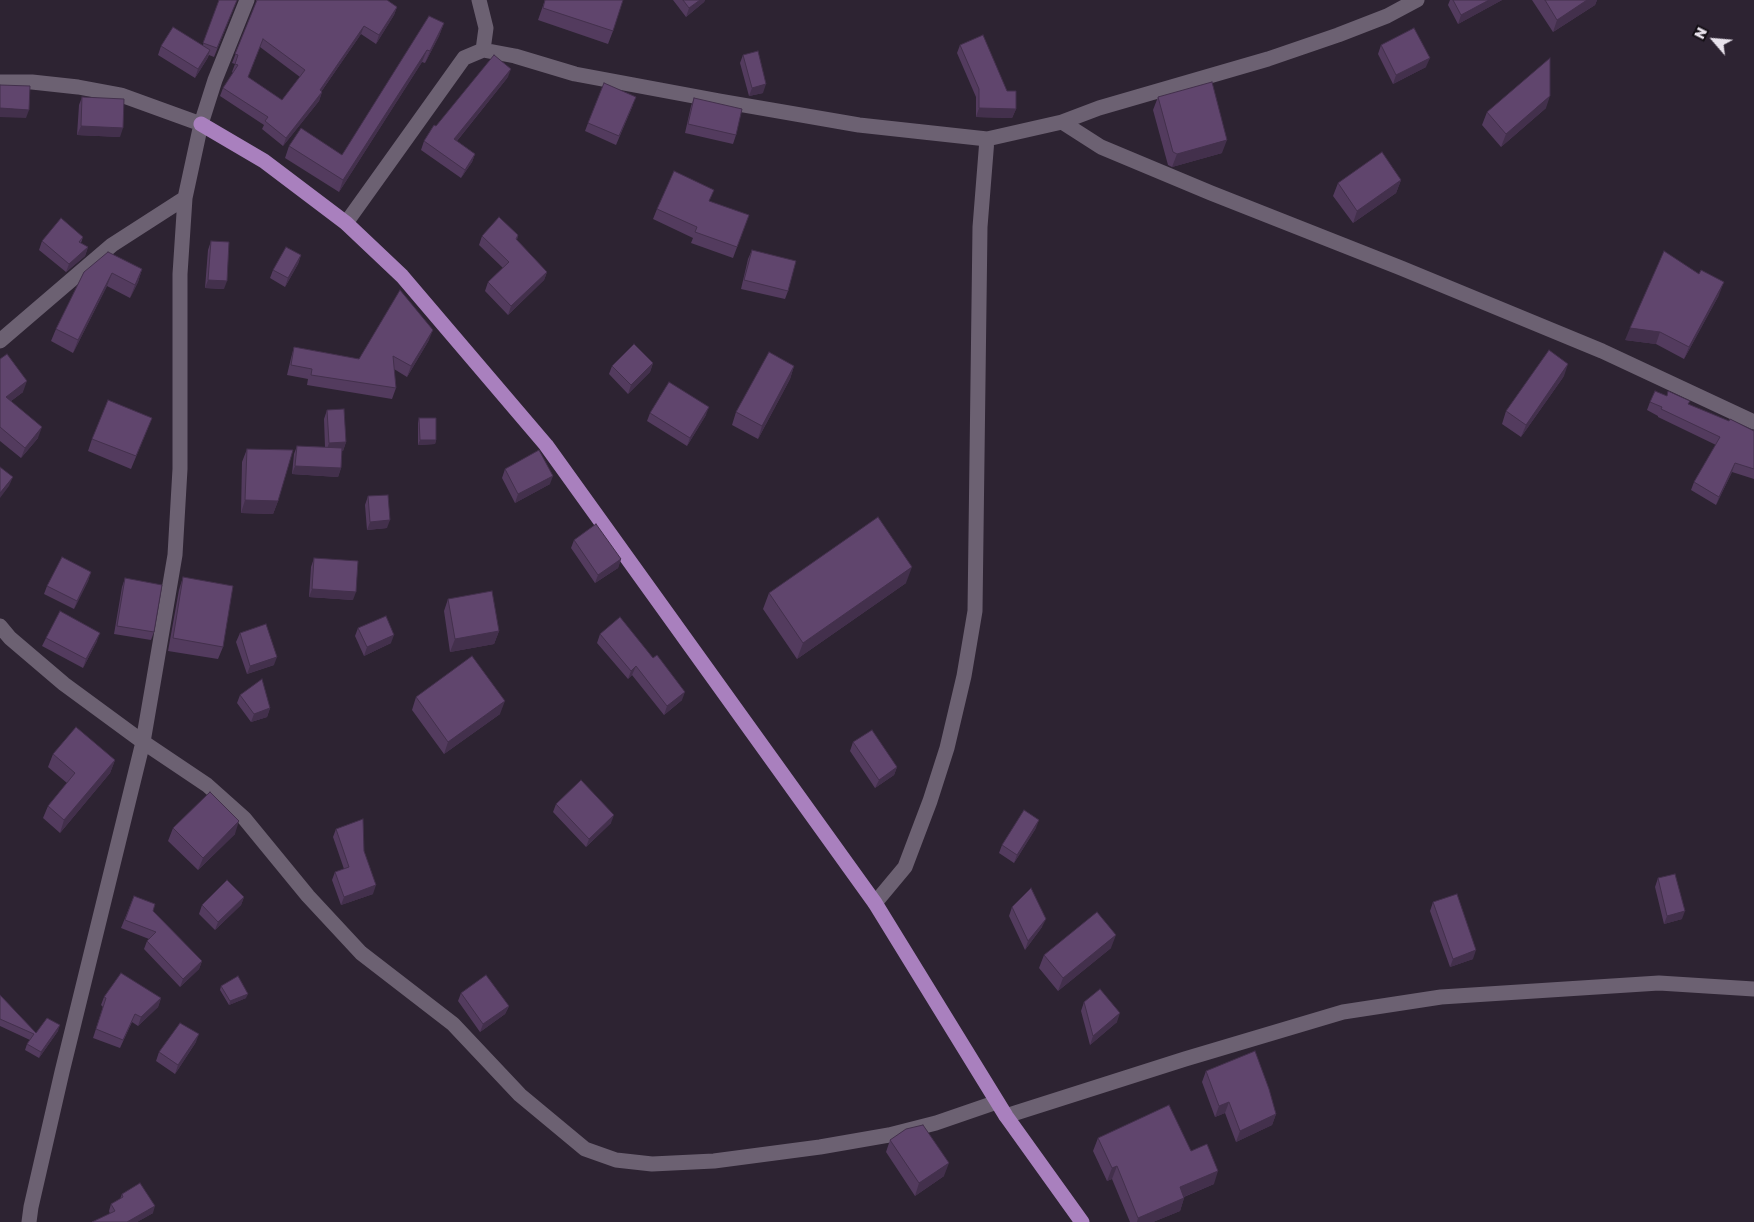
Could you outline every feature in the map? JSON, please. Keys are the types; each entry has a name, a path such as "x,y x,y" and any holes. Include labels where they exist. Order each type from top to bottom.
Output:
{"main road":[{"path":"201,124 264,161 346,224 402,276 546,445 876,903 1006,1116 1082,1222"}],"street":[{"path":"29,1222 62,1072 143,742 175,555 180,469 180,274 185,198 201,124 215,80 247,0"},
{"path":"479,0 486,28 483,50"},
{"path":"346,224 464,58 483,50 515,56 575,74 720,102 859,125 987,139 1062,122 1099,108 1268,59 1387,16 1417,0"},
{"path":"0,82 32,82 78,87 121,95 201,124"},
{"path":"1062,122 1101,146 1211,193 1401,268 1602,351 1754,422"},
{"path":"876,903 905,868 930,801 947,748 960,694 975,611 980,227 987,139"},
{"path":"0,341 112,245 185,198"},
{"path":"0,626 10,638 64,684 143,742 207,785 244,818 308,896 362,953 453,1024 520,1095 584,1149 616,1160 652,1164 714,1161 820,1147 889,1135 936,1123 997,1102"},
{"path":"1006,1116 1185,1059 1343,1012 1441,997 1659,983 1754,989"}],"building":[{"path":"219,0 237,0 217,48 203,43"},
{"path":"257,0 387,0 397,7 379,35 364,26 320,90 322,92 286,138 265,121 268,117 223,88 238,65 235,64 238,55 235,54","holes":["263,39 305,70 282,100 248,77"]},
{"path":"545,0 623,0 613,31 543,8"},
{"path":"683,0 700,0 689,8"},
{"path":"1453,0 1489,0 1461,15"},
{"path":"1545,0 1587,0 1557,20"},
{"path":"429,16 444,23 430,51 427,50 343,180 289,146 301,128 342,155"},
{"path":"173,27 210,50 198,69 161,46"},
{"path":"1414,28 1430,58 1396,75 1381,45"},
{"path":"983,35 1007,91 1016,91 1016,109 979,108 979,89 960,45"},
{"path":"758,51 766,84 752,88 743,55"},
{"path":"494,55 511,69 454,139 475,154 465,170 424,141 434,125 436,126"},
{"path":"1550,58 1550,96 1506,134 1487,112"},
{"path":"1212,82 1227,140 1177,154 1173,152 1158,97"},
{"path":"604,83 636,97 619,136 588,123"},
{"path":"0,85 30,86 29,110 0,108"},
{"path":"82,97 124,99 123,128 81,126"},
{"path":"694,98 742,109 736,135 688,124"},
{"path":"1382,152 1401,180 1357,211 1338,183"},
{"path":"674,171 714,190 709,201 749,215 737,247 695,232 697,227 657,209"},
{"path":"499,217 518,235 516,239 547,272 511,306 488,282 509,262 482,236"},
{"path":"61,218 83,237 79,242 88,247 69,264 42,241"},
{"path":"211,241 229,242 227,281 208,280"},
{"path":"286,247 301,255 288,278 273,270"},
{"path":"752,250 796,261 788,291 744,280"},
{"path":"1664,251 1699,274 1701,270 1724,282 1689,347 1660,332 1630,328"},
{"path":"108,252 142,269 135,285 112,273 78,340 56,329 84,272"},
{"path":"400,290 433,330 411,366 393,356 396,388 311,375 312,369 291,365 294,347 359,359"},
{"path":"634,344 653,363 631,385 612,366"},
{"path":"1549,350 1568,364 1526,425 1506,411"},
{"path":"769,352 794,366 762,426 736,412"},
{"path":"7,354 27,381 6,397 42,427 25,448 0,427 0,359"},
{"path":"669,382 709,407 690,438 650,413"},
{"path":"1655,391 1667,396 1668,391 1690,401 1688,404 1729,421 1730,419 1754,431 1754,469 1735,463 1719,497 1694,482 1720,437 1650,402"},
{"path":"108,400 152,418 136,456 92,439"},
{"path":"344,409 346,442 329,443 327,410"},
{"path":"419,418 436,418 436,440 420,440"},
{"path":"297,446 342,448 341,468 295,466"},
{"path":"247,449 293,450 278,501 245,500"},
{"path":"539,450 553,476 518,494 505,469"},
{"path":"0,467 13,477 0,493"},
{"path":"388,495 390,520 370,522 368,496"},
{"path":"878,517 912,567 803,643 769,593"},
{"path":"596,524 621,559 598,575 574,540"},
{"path":"62,557 91,572 77,601 47,586"},
{"path":"314,558 358,561 356,592 312,589"},
{"path":"183,577 233,586 223,647 173,638"},
{"path":"125,578 162,585 154,632 117,626"},
{"path":"492,591 499,631 455,639 448,599"},
{"path":"60,611 100,633 86,659 46,638"},
{"path":"386,616 394,635 367,647 358,628"},
{"path":"620,617 653,658 657,655 685,692 667,706 636,666 631,671 600,634"},
{"path":"266,624 277,657 250,666 240,633"},
{"path":"472,656 505,701 448,742 416,697"},
{"path":"262,679 270,708 254,714 240,695"},
{"path":"76,727 115,760 64,820 48,806 75,773 53,754"},
{"path":"872,730 897,767 879,780 853,742"},
{"path":"581,780 614,815 589,839 556,804"},
{"path":"210,792 239,821 203,858 173,828"},
{"path":"1024,810 1039,820 1017,855 1002,845"},
{"path":"363,819 364,851 376,885 344,897 335,872 349,867 336,829"},
{"path":"1675,874 1685,911 1667,916 1658,878"},
{"path":"227,880 244,897 218,922 202,905"},
{"path":"1031,888 1046,919 1028,941 1012,907"},
{"path":"1457,894 1476,950 1453,959 1433,902"},
{"path":"134,896 155,904 153,911 202,961 183,979 147,941 156,932 125,920"},
{"path":"1097,912 1116,935 1063,978 1044,955"},
{"path":"121,973 161,998 141,1017 135,1014 123,1040 96,1029 106,998 104,997"},
{"path":"486,975 509,1006 483,1024 461,993"},
{"path":"238,976 248,994 230,1001 221,986"},
{"path":"1100,989 1120,1013 1093,1036 1084,1002"},
{"path":"0,995 36,1033 47,1018 60,1025 41,1052 27,1044 34,1034 0,1019"},
{"path":"180,1023 199,1034 178,1065 159,1052"},
{"path":"1255,1051 1276,1114 1240,1131 1229,1102 1219,1106 1206,1071"},
{"path":"1169,1105 1191,1151 1207,1144 1218,1171 1180,1187 1184,1198 1138,1218 1117,1166 1112,1168 1098,1138"},
{"path":"923,1125 949,1163 919,1183 890,1140 906,1129"},
{"path":"140,1183 155,1206 127,1222 92,1222 115,1211 111,1204 123,1197 122,1194"}]}
